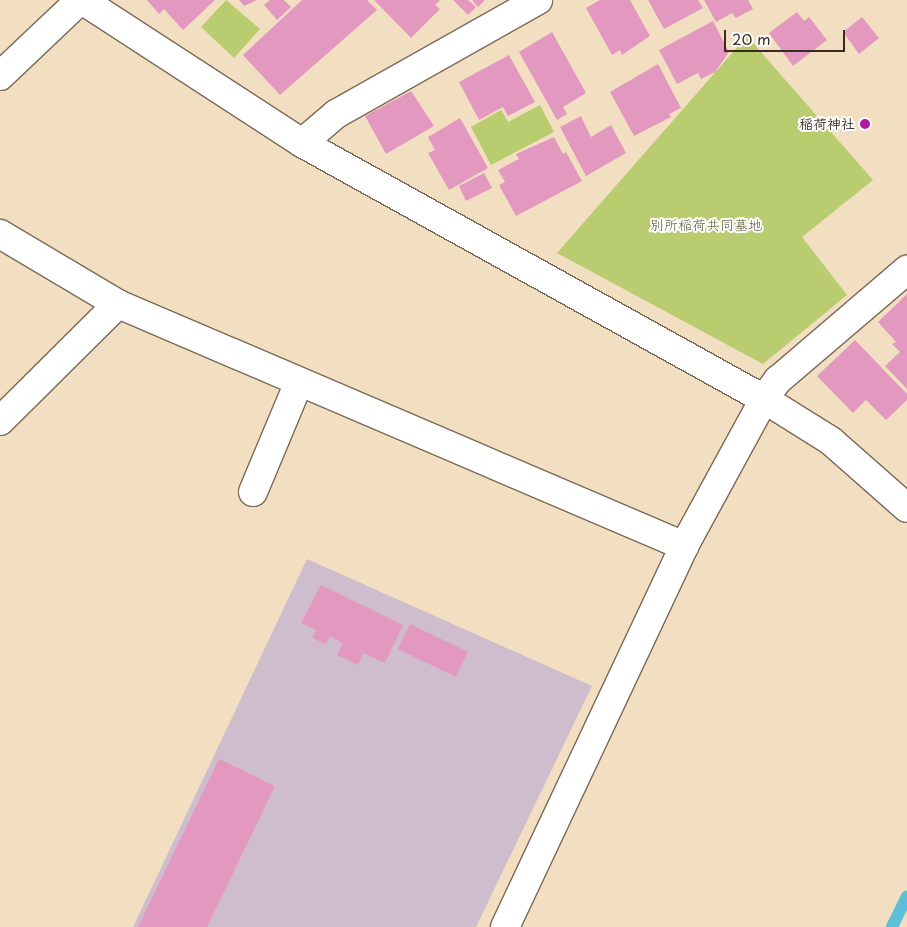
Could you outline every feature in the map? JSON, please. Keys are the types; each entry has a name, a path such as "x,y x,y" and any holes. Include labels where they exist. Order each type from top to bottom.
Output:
{"street":[{"path":"0,76 81,0 302,143 764,399 831,441 907,508"},
{"path":"302,143 336,114 538,0"},
{"path":"0,234 118,304 684,546"},
{"path":"505,927 684,546 764,399 784,374 907,270"},
{"path":"0,421 118,304"},
{"path":"253,492 299,382"}],"shaded area":[{"path":"307,559 592,686 476,927 133,927"}],"green space":[{"path":"226,0 260,29 234,58 201,27"},
{"name":"別所稲荷共同墓地","path":"747,36 873,180 802,237 847,295 763,364 557,253"},
{"path":"540,105 554,132 491,165 471,127 501,110 508,122"}],"building":[{"path":"147,0 215,0 183,30 164,9 159,14"},
{"path":"239,0 257,0 244,6"},
{"path":"270,0 284,0 291,7 277,20 264,5"},
{"path":"302,0 367,0 377,10 280,95 243,55"},
{"path":"374,0 440,0 435,5 440,9 411,38"},
{"path":"453,0 468,0 476,7 468,15"},
{"path":"472,0 485,0 478,7"},
{"path":"600,0 630,0 650,36 622,55 620,50 612,55 586,8"},
{"path":"648,0 698,0 703,8 664,29"},
{"path":"704,0 748,0 753,9 736,18 732,13 716,22"},
{"path":"797,12 804,21 809,17 827,40 793,66 769,33"},
{"path":"862,17 879,38 859,54 843,32"},
{"path":"713,21 729,52 715,72 701,79 698,73 677,84 659,50"},
{"path":"552,32 586,93 563,107 567,114 557,120 519,52"},
{"path":"509,55 535,102 508,116 503,107 479,120 459,82"},
{"path":"658,64 681,108 669,114 671,117 634,136 610,92"},
{"path":"411,91 434,126 386,154 365,116"},
{"path":"581,116 591,137 611,125 626,153 586,176 560,127"},
{"path":"460,118 488,168 449,190 428,153 435,150 428,137"},
{"path":"554,137 563,154 566,152 582,181 516,216 499,185 505,182 498,170 519,159 516,154"},
{"path":"484,173 492,188 466,201 459,186"},
{"path":"907,294 907,389 885,366 900,352 892,344 896,342 878,322"},
{"path":"855,340 907,394 907,400 886,420 866,400 853,413 817,376"},
{"path":"321,585 403,625 385,663 363,653 358,665 337,655 343,643 330,636 326,644 312,638 316,630 301,623"},
{"path":"410,624 468,652 456,677 398,649"},
{"path":"219,759 275,786 207,927 138,927"}],"waterway":[{"path":"892,927 907,896"}],"place":[{"name":"稲荷神社","path":"865,124"}]}
